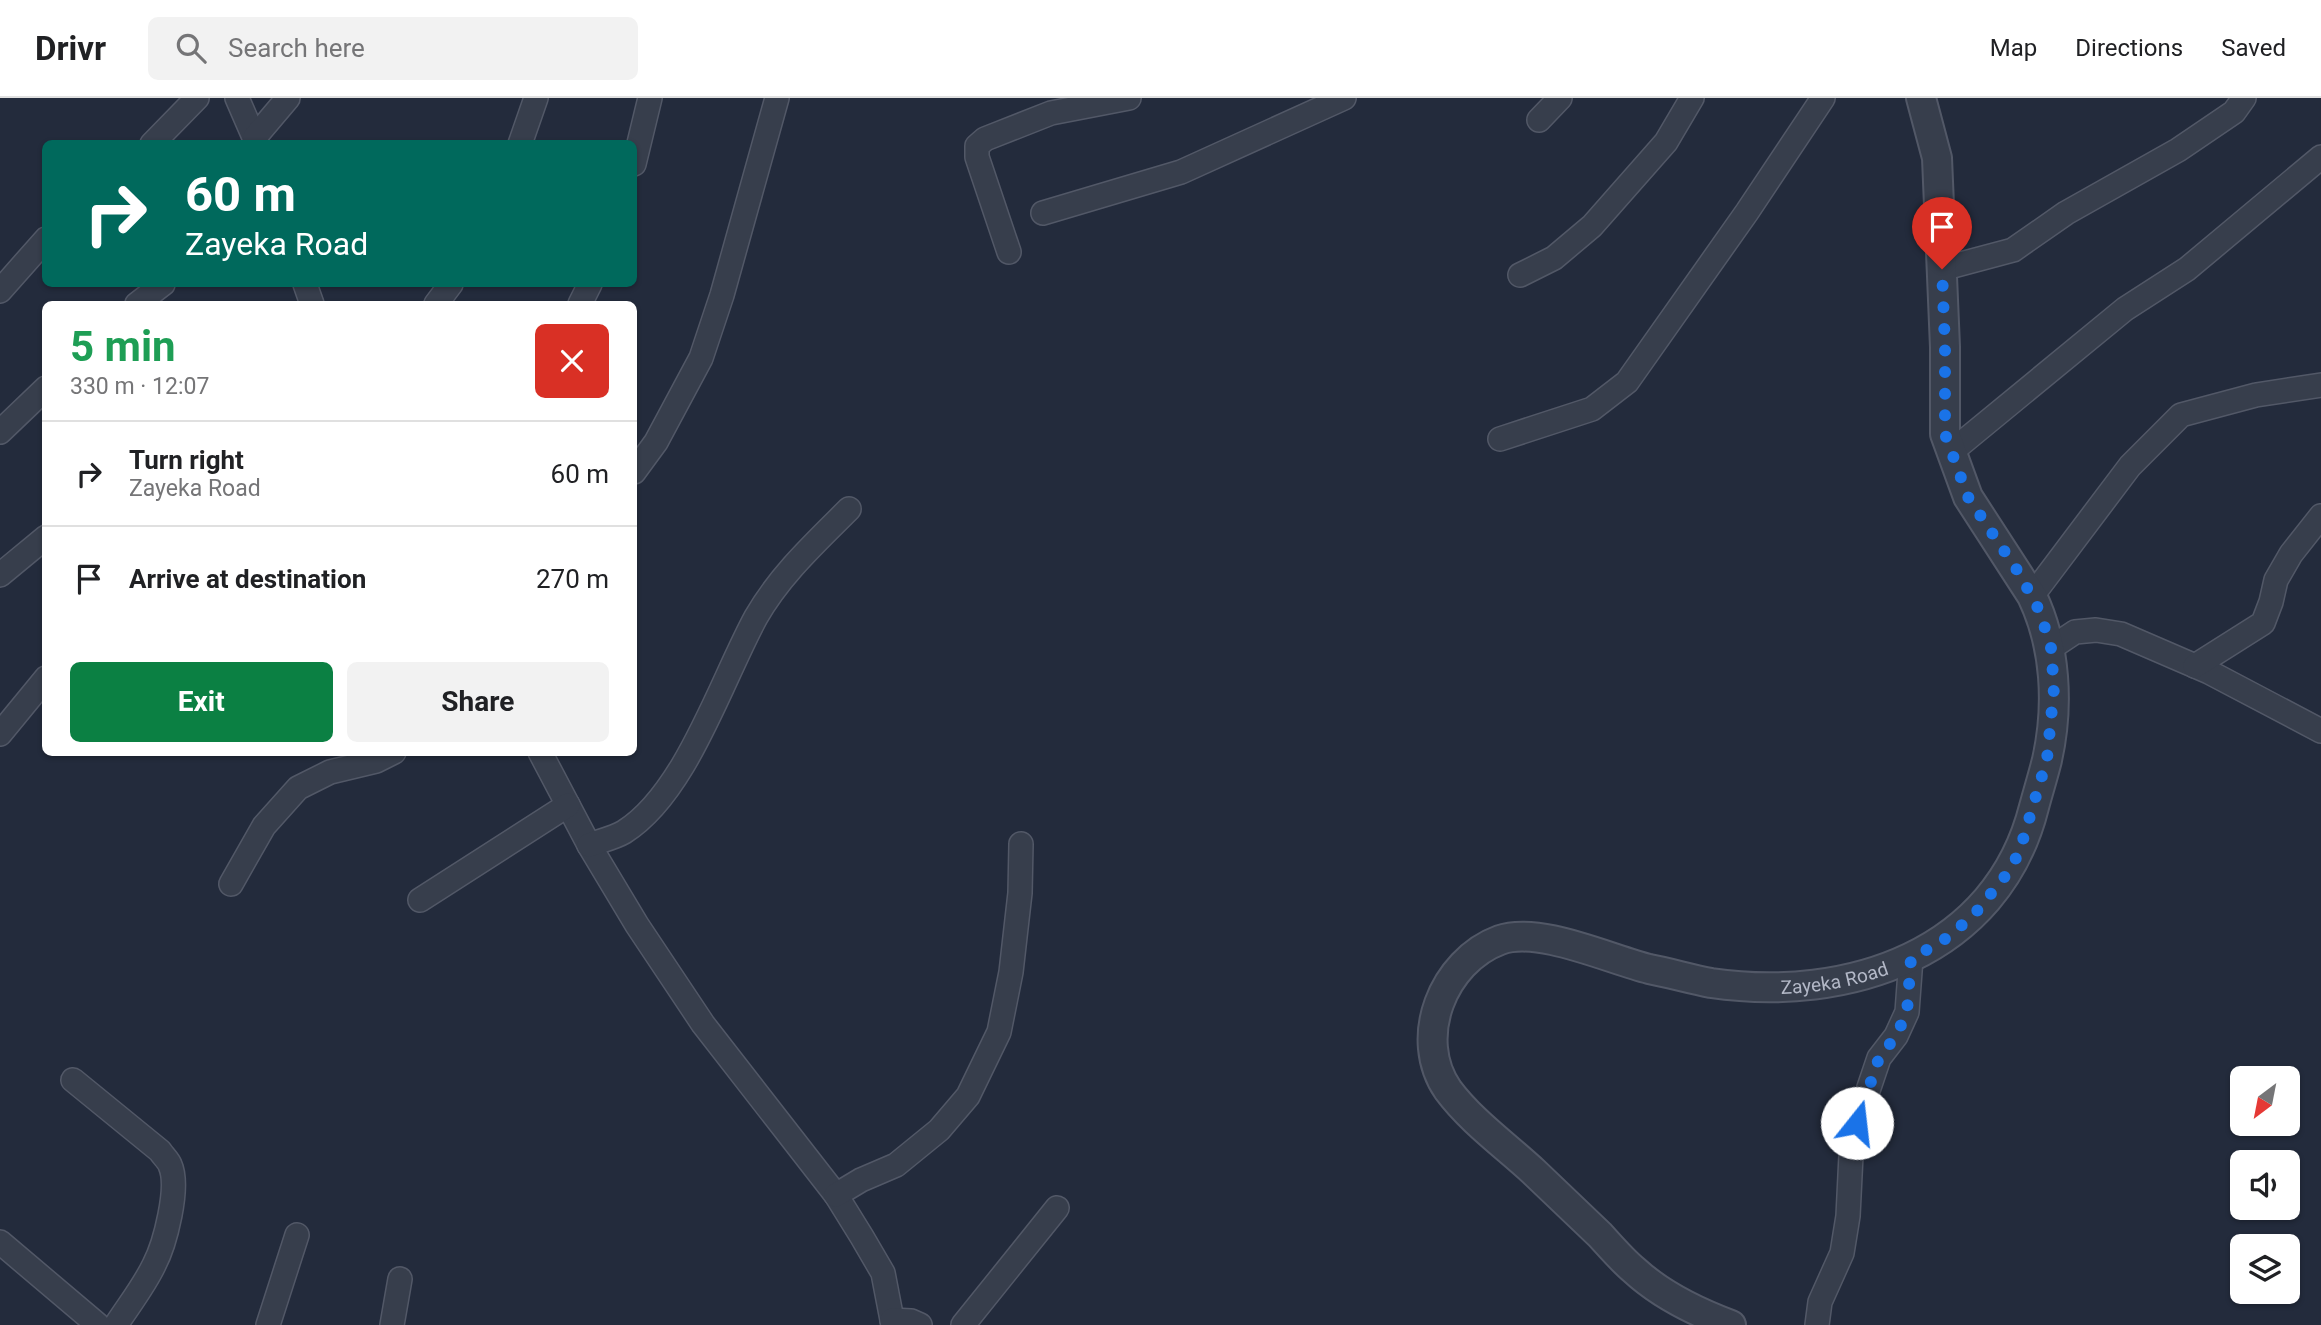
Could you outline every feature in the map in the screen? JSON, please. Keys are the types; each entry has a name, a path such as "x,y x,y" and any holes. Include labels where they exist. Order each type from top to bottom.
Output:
{"street":[{"path":"156,140 197,98"},
{"path":"237,98 256,140 288,98"},
{"path":"521,140 537,98"},
{"path":"637,152 650,98"},
{"path":"637,468 656,442 701,358 722,295 776,98"},
{"path":"1009,252 977,157 977,146 985,139 1051,113 1129,98"},
{"path":"1043,213 1181,172 1344,98"},
{"path":"1539,120 1559,98"},
{"path":"1520,275 1554,258 1592,226 1666,142 1692,98"},
{"path":"1500,439 1592,410 1627,382 1747,212 1823,98"},
{"name":"Zayeka Road","path":"1731,1325 1672,1298 1634,1270 1555,1192 1472,1116 1448,1089 1436,1064 1432,1025 1436,1007 1460,967 1480,949 1517,935 1558,942 1691,979 1773,987 1828,983 1911,958 1940,943 1973,916 2001,883 2019,853 2047,759 2054,688 2051,648 2032,596 1968,497 1945,434 1945,347 1937,158 1921,98"},
{"path":"1942,269 2013,250 2066,213 2178,150 2234,112 2244,98"},
{"path":"1951,452 2125,310 2186,268 2321,157"},
{"path":"0,291 42,244"},
{"path":"141,301 159,287"},
{"path":"2032,596 2130,466 2181,415 2256,395 2321,385"},
{"path":"0,432 42,392"},
{"path":"589,845 622,833 643,817 665,794 723,688 757,616 790,568 849,509"},
{"path":"2195,666 2263,623 2276,580 2291,554 2321,516"},
{"path":"0,575 42,540"},
{"path":"2051,648 2075,632 2096,630 2130,638 2195,666 2321,731"},
{"path":"0,734 42,683"},
{"path":"231,884 264,826 298,788 330,772 386,756"},
{"path":"542,756 589,845 637,925 703,1024 836,1195 883,1273 892,1322 911,1321 920,1325"},
{"path":"420,900 568,806"},
{"path":"836,1195 895,1165 939,1130 968,1096 999,1031 1011,972 1020,894 1021,844"},
{"path":"1817,1325 1820,1302 1842,1253 1848,1216 1851,1155 1857,1123 1879,1058 1896,1036 1907,1012 1911,958"},
{"path":"73,1080 160,1152 170,1166 173,1181 163,1245 154,1266 116,1325"},
{"path":"963,1325 1058,1208"},
{"path":"268,1325 297,1235"},
{"path":"0,1242 98,1325"},
{"path":"392,1325 400,1279"}],"route":[{"path":"1857,1123 1879,1058 1896,1036 1907,1012 1911,958 1940,943 1973,916 2006,875 2019,853 2031,817 2047,759 2050,736 2054,688 2051,648 2040,612 2019,573 1968,497 1945,434 1942,269"}]}
